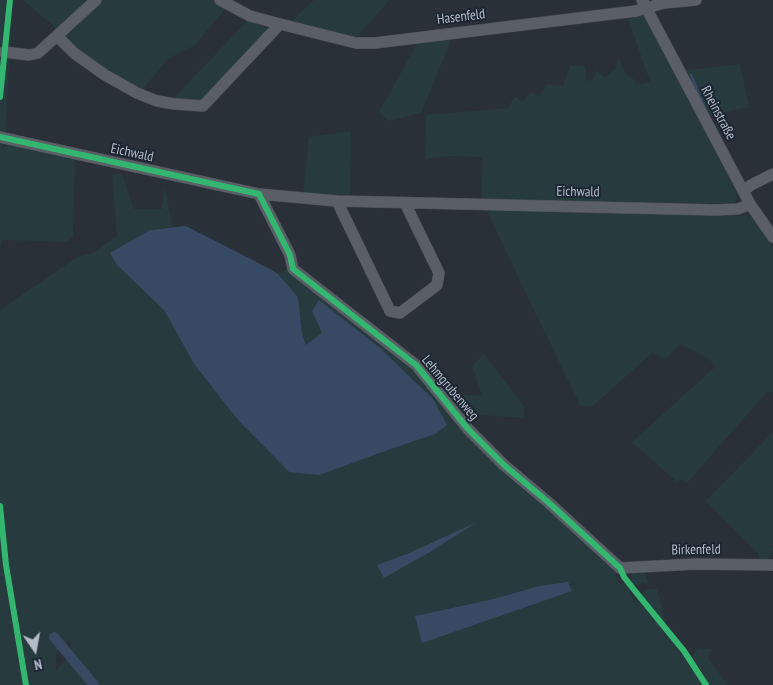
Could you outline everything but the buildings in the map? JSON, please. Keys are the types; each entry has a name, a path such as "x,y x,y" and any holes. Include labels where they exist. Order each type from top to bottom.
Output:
{"street":[{"path":"4,52 29,55 38,53 96,0"},
{"name":"Hasenfeld","path":"220,0 250,16 356,43 375,43 636,11 644,4 696,0"},
{"name":"Rheinstraße","path":"644,4 750,204 773,237"},
{"path":"57,36 74,53 105,75 137,93 157,101 203,106 280,24"},
{"name":"Eichwald","path":"0,137 259,194 337,201 716,210 738,209 750,204"},
{"path":"743,191 773,174"},
{"name":"Lehmgrubenweg","path":"259,194 290,255 293,269 416,365 468,429 504,466 548,502 620,568"},
{"path":"337,201 390,311 400,313 437,284 438,273 405,203"},
{"name":"Birkenfeld","path":"620,568 696,564 773,565"}],"green space":[{"path":"0,0 13,0 5,134 2,150 14,143 72,156 75,161 73,236 65,242 2,240 0,251"},
{"path":"23,0 91,0 57,29"},
{"path":"99,0 213,0 226,8 195,45 169,58 140,92 89,61 62,37"},
{"path":"314,0 390,0 354,40 288,23"},
{"path":"643,14 736,191 737,199 734,204 481,201 483,157 449,156 425,159 426,115 508,108 515,96 522,102 531,92 540,96 546,84 563,86 570,66 585,66 587,81 594,79 596,70 605,77 616,68 619,57 625,73 637,82 635,85 650,82 627,15"},
{"path":"248,20 269,29 206,99 195,103 172,100"},
{"path":"452,38 421,113 388,121 379,112 418,42"},
{"path":"740,64 749,107 708,116 686,73 687,70"},
{"path":"351,131 350,198 303,195 309,137"},
{"path":"112,174 122,174 134,209 162,209 165,186 172,227 150,230 111,254 117,265 164,310 194,364 238,420 289,472 388,450 435,434 433,399 380,348 319,301 312,311 322,334 306,346 302,333 298,297 278,274 287,269 407,365 426,362 451,382 442,403 452,408 460,394 482,396 472,366 484,354 524,406 523,418 480,415 465,407 464,418 615,571 619,585 632,580 629,566 642,567 648,583 629,586 634,603 646,589 657,589 669,634 678,651 704,685 0,685 0,310 77,257 93,253 117,236","holes":["473,524 430,552 384,578 377,565 409,553","539,586 422,642 415,616 493,599","69,639 72,651 56,671 56,653"]},
{"path":"486,209 569,209 725,216 746,215 753,218 773,247 773,393 768,391 687,483 681,479 677,482 632,442 716,366 708,358 680,344 666,359 652,353 594,405 581,407"},
{"path":"773,432 773,550 766,562 760,559 758,553 706,501"},
{"path":"698,648 711,649 708,658 728,685 710,685 692,656"}],"water":[{"path":"186,226 278,274 298,297 302,333 306,345 322,333 312,311 319,300 380,348 433,399 447,425 435,434 319,475 289,472 238,420 194,364 164,310 117,265 110,253 150,230"},
{"path":"477,522 384,578 377,565 409,553"},
{"path":"568,582 572,591 422,643 415,616 493,599 539,586"}],"waterway":[{"path":"691,75 705,108"},
{"path":"54,637 94,685"}],"cycle path":[{"path":"0,97 10,0"},
{"path":"0,137 259,194 290,255 293,269 416,365 468,429 504,465 548,502 620,568 624,577 684,651 706,685"},
{"path":"0,506 6,565 26,685"}]}
